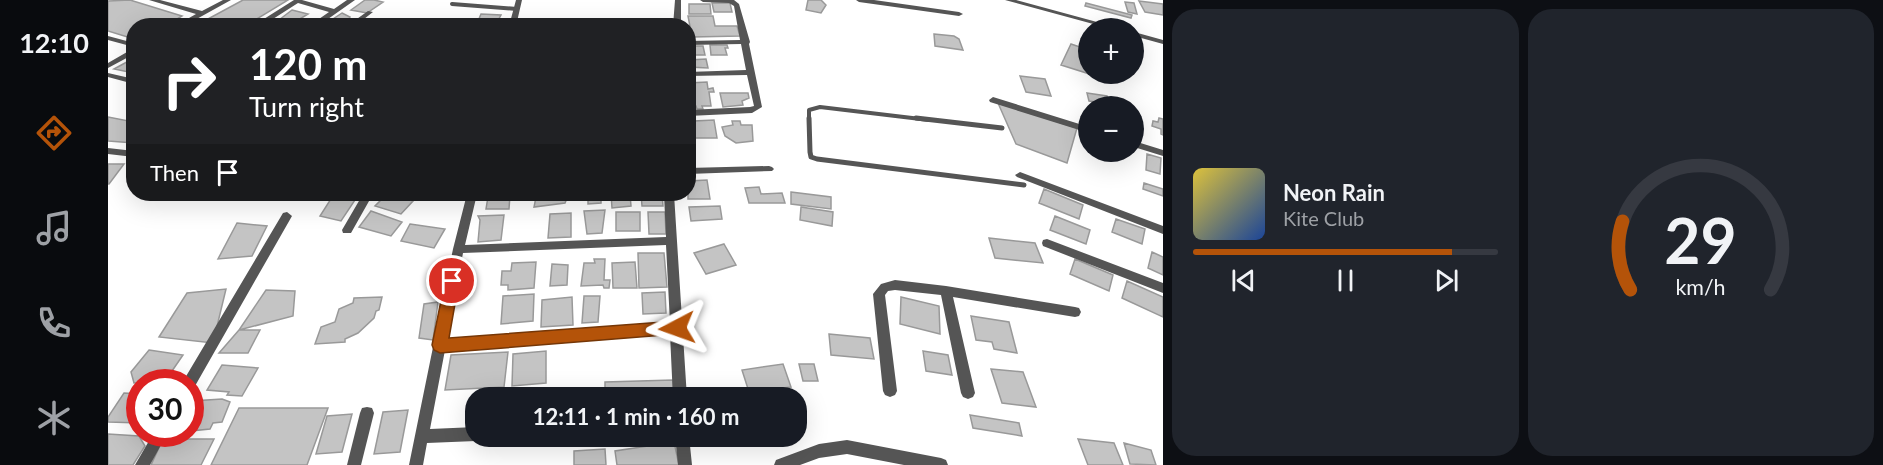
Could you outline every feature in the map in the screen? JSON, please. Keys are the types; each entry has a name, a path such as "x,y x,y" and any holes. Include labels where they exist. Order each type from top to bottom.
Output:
{"street":[{"path":"152,0 202,13"},
{"path":"193,18 228,0"},
{"path":"324,18 352,0"},
{"path":"514,18 519,0"},
{"path":"677,18 678,0"},
{"path":"696,112 757,109 746,42 735,3 703,0"},
{"path":"859,0 959,14"},
{"path":"1008,0 1078,18"},
{"path":"269,18 298,1 335,11"},
{"path":"361,18 370,12"},
{"path":"1144,37 1163,42"},
{"path":"108,38 126,44"},
{"path":"696,43 746,42"},
{"path":"108,66 126,53"},
{"path":"696,74 751,72"},
{"path":"108,75 126,80"},
{"path":"993,100 1078,127"},
{"path":"1144,147 1163,153"},
{"path":"108,151 126,153"},
{"path":"696,171 769,169"},
{"path":"1022,180 1163,230"},
{"path":"347,230 364,201"},
{"path":"416,465 469,201"},
{"path":"669,201 680,387"},
{"path":"198,369 287,216"},
{"path":"458,249 672,241"},
{"path":"1047,243 1163,288"},
{"path":"890,391 880,303 881,289 895,285 946,291 1075,312"},
{"path":"946,291 968,393"},
{"path":"440,345 677,328"},
{"path":"354,465 367,414"},
{"path":"422,436 465,434"},
{"path":"142,465 152,447"},
{"path":"683,447 685,465"},
{"path":"781,465 819,451 847,447 937,465"}],"lane":[{"path":"452,4 517,9"},
{"path":"1002,128 820,107 809,110 810,152 811,157 817,159 1022,180"}],"building":[{"path":"130,0 182,16 179,18 126,18 126,37 108,31 108,1"},
{"path":"243,0 288,0 258,18 210,18"},
{"path":"365,0 383,2 367,13 351,10"},
{"path":"808,0 821,0 826,5 821,13 806,10"},
{"path":"1139,1 1163,4 1163,15 1145,12"},
{"path":"1125,2 1134,3 1137,14 1128,12"},
{"path":"712,3 730,3 732,12 714,12"},
{"path":"1086,3 1132,15 1131,18 1085,6"},
{"path":"689,4 710,4 711,14 689,14"},
{"path":"292,10 308,14 302,18 282,18"},
{"path":"342,13 350,17 349,18 334,18"},
{"path":"481,14 501,15 499,18 479,18"},
{"path":"688,16 713,16 715,26 737,26 740,36 696,37 696,18 688,18"},
{"path":"934,34 954,36 959,39 963,50 935,46"},
{"path":"1071,44 1078,46 1078,70 1061,65"},
{"path":"710,45 727,45 728,48 725,48 727,55 711,55"},
{"path":"696,46 703,46 705,55 696,55"},
{"path":"706,59 708,68 696,67 696,60"},
{"path":"126,62 126,71 114,69"},
{"path":"1020,76 1045,79 1051,96 1026,92"},
{"path":"707,82 708,89 713,88 714,92 709,92 711,106 702,106 703,109 697,109 696,83"},
{"path":"720,93 748,93 749,98 742,101 743,105 723,107"},
{"path":"1087,93 1107,96 1088,96"},
{"path":"998,103 1077,128 1067,163 1016,144"},
{"path":"108,117 126,120 126,142 108,141"},
{"path":"1159,118 1163,119 1163,135 1161,129 1152,126 1153,121 1158,122"},
{"path":"714,120 717,138 696,138 696,121"},
{"path":"732,121 740,121 741,125 752,125 753,141 736,143 725,136 722,127 733,125"},
{"path":"1147,154 1161,158 1160,174 1146,170"},
{"path":"108,164 124,164 109,184 108,184"},
{"path":"707,180 710,199 696,199 696,181"},
{"path":"1144,183 1163,189 1163,196 1143,189"},
{"path":"759,187 761,194 782,193 785,203 749,203 745,188"},
{"path":"1044,189 1083,205 1079,219 1039,203"},
{"path":"791,192 831,197 831,209 791,204"},
{"path":"330,201 354,201 341,221 320,216"},
{"path":"380,201 413,201 401,214 375,206"},
{"path":"487,201 510,201 509,209 486,209"},
{"path":"535,201 566,201 565,203 534,207"},
{"path":"588,201 601,201 601,203 588,204"},
{"path":"612,201 631,201 631,206 612,208"},
{"path":"642,201 663,201 663,206 642,206"},
{"path":"720,206 722,219 691,221 689,207"},
{"path":"801,207 833,212 832,226 800,220"},
{"path":"605,210 602,233 587,234 584,211"},
{"path":"371,211 402,222 391,236 359,227"},
{"path":"616,212 640,212 640,231 616,231"},
{"path":"648,212 665,212 666,234 649,234"},
{"path":"571,213 571,237 548,238 550,214"},
{"path":"504,215 501,240 478,242 480,220 478,216"},
{"path":"1055,216 1090,230 1086,244 1050,230"},
{"path":"1116,219 1145,229 1142,244 1112,232"},
{"path":"237,223 267,226 252,256 218,259"},
{"path":"410,224 445,229 434,248 401,241"},
{"path":"989,238 1035,243 1043,263 995,258"},
{"path":"724,244 736,265 706,274 694,253"},
{"path":"1152,252 1163,257 1163,275 1148,268"},
{"path":"638,253 664,253 667,287 639,288"},
{"path":"594,259 605,259 604,280 610,280 609,288 604,288 603,285 581,286 584,263 595,263"},
{"path":"1075,259 1113,275 1109,291 1070,274"},
{"path":"536,262 534,288 508,290 508,285 501,285 502,271 511,271 512,263"},
{"path":"635,262 637,288 613,288 612,263"},
{"path":"552,264 568,265 567,285 550,286"},
{"path":"1127,281 1163,297 1163,317 1122,298"},
{"path":"226,289 213,343 159,337 187,293"},
{"path":"266,290 295,291 293,316 239,330"},
{"path":"665,292 666,313 643,314 642,293"},
{"path":"534,294 533,321 501,324 503,296"},
{"path":"584,296 600,296 598,322 582,323"},
{"path":"382,297 379,310 376,311 374,318 358,333 345,339 345,342 315,344 321,327 335,322 339,309 353,303 354,298"},
{"path":"572,297 573,325 541,327 542,300"},
{"path":"901,297 939,306 940,334 900,324"},
{"path":"438,302 433,340 419,338 424,304"},
{"path":"971,316 1009,322 1017,353 994,349 992,342 976,340"},
{"path":"239,330 260,330 248,353 219,353"},
{"path":"829,334 870,338 874,359 831,355"},
{"path":"149,350 183,355 173,369 133,369"},
{"path":"546,351 546,383 512,386 513,354"},
{"path":"923,351 948,355 952,375 926,371"},
{"path":"508,352 504,387 465,387 465,389 445,390 451,355"},
{"path":"783,364 791,387 747,387 742,370"},
{"path":"799,364 814,364 818,381 803,381"},
{"path":"222,365 258,368 242,396 207,390"},
{"path":"991,369 1023,372 1036,407 1002,403"},
{"path":"673,380 673,387 605,387 605,382"},
{"path":"126,393 126,423 108,422 108,417"},
{"path":"222,399 230,402 222,422 213,423 210,429 204,430 204,400"},
{"path":"239,408 328,408 307,465 211,465"},
{"path":"408,410 400,452 374,454 383,412"},
{"path":"352,414 342,452 316,454 327,416"},
{"path":"970,415 1019,423 1022,436 973,428"},
{"path":"108,434 126,435 126,447 144,447 133,465 108,465"},
{"path":"204,439 214,439 201,465 151,465 159,447 204,447"},
{"path":"1078,439 1114,443 1123,465 1088,465"},
{"path":"1124,443 1151,450 1156,465 1130,464"},
{"path":"641,447 675,447 679,465 617,465 615,451"},
{"path":"605,449 606,465 574,465 574,451"}],"route":[{"path":"452,281 440,345 677,328"}]}
